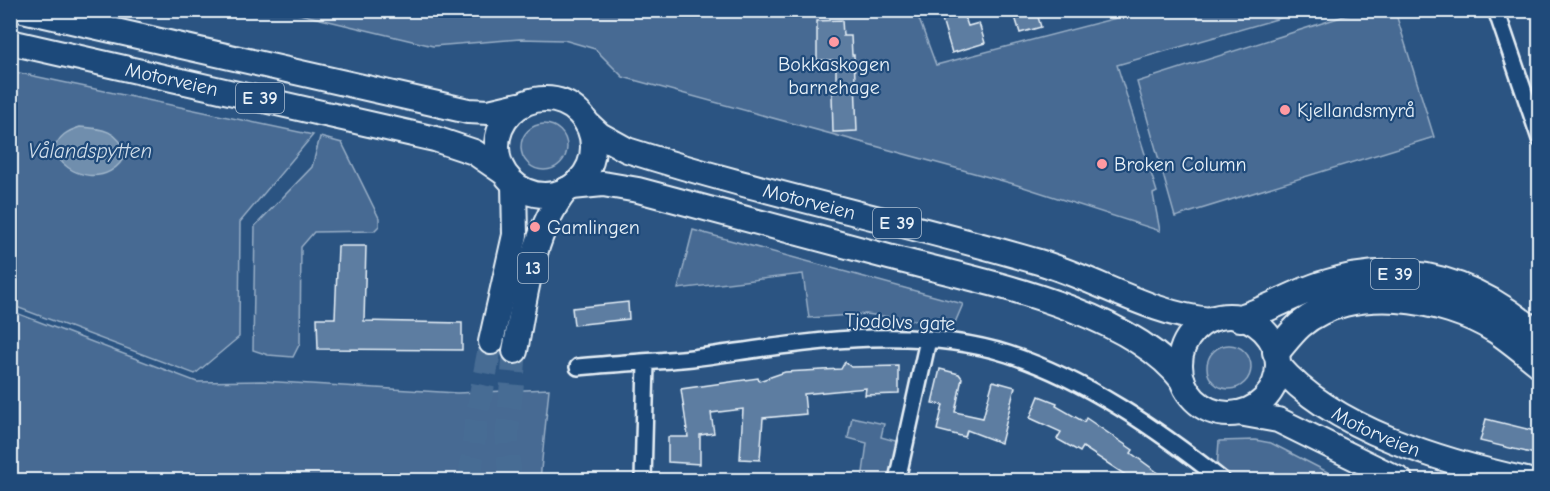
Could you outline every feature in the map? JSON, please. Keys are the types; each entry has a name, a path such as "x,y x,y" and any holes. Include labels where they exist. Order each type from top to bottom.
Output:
{"highway":[{"name":"Motorveien","path":"23,10 468,111 489,112 519,105"},
{"name":"Motorveien","path":"10,42 435,139 474,152 509,178"},
{"name":"E 39","path":"519,105 537,98 557,99 574,108 587,123"},
{"path":"509,178 496,148 497,136 509,114 519,105"},
{"name":"Motorveien","path":"587,123 612,143 645,156 1020,256 1083,277 1163,311 1210,320"},
{"path":"569,189 581,179 592,158 592,134 587,123"},
{"name":"E 39","path":"509,178 534,194 555,194 569,189"},
{"name":"13","path":"490,342 515,235 509,178"},
{"name":"Motorveien","path":"569,189 603,184 638,190 1040,299 1132,336 1161,355 1183,381"},
{"name":"13","path":"516,351 541,237 555,204 569,189"},
{"name":"E 39","path":"1210,320 1220,317 1240,318 1337,280 1359,276 1403,274 1423,276 1466,287 1501,306 1539,337"},
{"name":"E 39","path":"1183,381 1188,392 1205,408 1222,413 1239,413 1264,399 1275,383 1277,358 1301,324 1314,316 1349,303 1394,299 1431,303 1462,313 1495,330 1539,364"},
{"path":"1240,318 1263,330 1277,358"},
{"path":"1183,381 1180,369 1184,345 1191,335 1210,320"},
{"name":"Motorveien","path":"1277,358 1295,384 1310,396 1369,428 1457,463 1526,480"},
{"name":"Motorveien","path":"1239,413 1278,420 1346,456 1400,480"}],"street":[{"path":"1496,10 1539,139"},
{"name":"Tjodolvs gate","path":"578,367 646,363 807,343 869,339 928,340 1006,354 1052,370 1093,391 1171,440 1222,480"},
{"path":"897,480 928,340"},
{"path":"643,480 646,363"}],"shaded area":[{"path":"287,11 916,11 936,65 1143,11 1305,11 1117,65 1157,192 1153,194 1160,231 1014,184 623,77 595,49 564,40 520,39 433,46"},
{"name":"Kjellandsmyrå","path":"1360,11 1395,11 1434,137 1175,217 1137,82"},
{"path":"10,71 313,135 240,222 239,337 195,374 11,305"},
{"path":"544,124 560,131 567,147 560,163 544,170 528,163 521,147 528,131"},
{"path":"320,137 342,143 379,218 379,226 374,231 314,232 301,247 300,343 293,357 268,355 253,350 255,226 312,167"},
{"path":"693,230 963,304 954,325 866,314 809,318 803,274 678,289"},
{"path":"11,311 197,382 262,381 457,393 549,389 540,480 11,480"},
{"path":"1229,345 1244,352 1251,367 1244,382 1229,389 1214,382 1207,367 1214,352"},
{"path":"852,417 884,424 881,437 899,442 890,480 862,480 867,443 848,438"},
{"path":"1255,440 1271,443 1343,480 1235,480 1217,468 1219,441"}],"water":[{"name":"Vålandspytten","path":"80,127 96,128 114,135 126,153 119,164 100,175 78,173 68,167 54,149 64,134"}],"building":[{"path":"1013,10 1036,10 1041,27 1020,33"},
{"path":"963,12 968,26 979,23 985,43 952,53 942,19"},
{"path":"842,20 843,36 851,36 852,55 854,55 857,131 833,132 832,93 836,93 836,60 817,60 817,21"},
{"path":"338,246 366,246 364,321 462,323 462,350 318,349 317,318 335,318"},
{"path":"628,302 629,319 574,325 572,308"},
{"path":"845,362 851,367 899,366 899,394 865,395 866,388 804,394 806,414 763,418 760,460 740,459 743,409 711,413 714,433 700,435 700,464 668,462 668,437 688,437 681,389 758,378 759,381 785,372 841,369"},
{"path":"940,369 959,374 962,378 955,412 983,418 993,381 1015,387 1001,443 967,430 965,437 937,430 943,405 932,403"},
{"path":"1039,396 1057,403 1056,406 1084,422 1086,418 1133,450 1131,453 1168,480 1133,480 1083,447 1080,452 1057,439 1061,432 1030,418"},
{"path":"1486,419 1539,432 1535,454 1480,441"}],"tunnel":[{"path":"470,480 476,421 491,342"},
{"path":"510,480 507,436 515,351"}],"place":[{"name":"Bokkaskogen barnehage","path":"834,42"},
{"name":"Kjellandsmyrå","path":"1285,110"},
{"name":"Broken Column","path":"1102,164"},
{"name":"Gamlingen","path":"535,227"}]}
